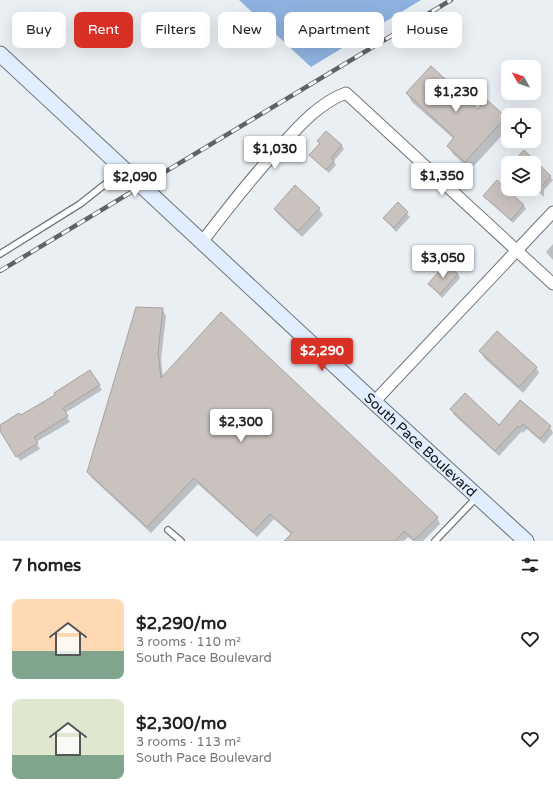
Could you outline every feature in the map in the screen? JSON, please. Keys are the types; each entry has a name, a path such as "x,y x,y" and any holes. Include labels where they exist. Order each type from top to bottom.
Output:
{"main road":[{"name":"South Pace Boulevard","path":"0,54 374,402 526,541"},
{"path":"509,526 518,541"}],"street":[{"path":"202,242 251,179 295,131 320,107 334,97 346,93 553,284"},
{"path":"374,402 553,212"}],"lane":[{"path":"0,254 80,204 124,169"},
{"path":"435,541 477,497"},
{"path":"168,530 181,541"}],"shaded area":[{"path":"239,0 421,0 401,12 392,12 392,18 384,23 384,12 284,12 284,42 276,34 276,12 252,12"},
{"path":"291,48 342,48 311,67"}],"building":[{"path":"431,66 478,109 486,99 501,112 501,122 465,162 447,146 454,137 406,93"},
{"path":"326,131 342,145 331,158 334,161 326,170 309,155 320,143 317,141"},
{"path":"524,150 530,156 518,156"},
{"path":"541,166 551,176 541,187"},
{"path":"497,180 501,184 501,196 514,196 524,205 511,220 483,196"},
{"path":"295,185 320,208 298,231 274,209"},
{"path":"398,202 408,212 394,228 383,218"},
{"path":"446,263 458,274 440,294 428,284"},
{"path":"136,307 163,308 158,353 161,378 221,312 438,517 414,540 404,531 395,541 284,541 292,533 270,514 253,532 194,478 147,527 87,472"},
{"path":"497,331 537,367 519,387 479,351"},
{"path":"90,370 100,385 63,408 68,416 34,437 38,443 16,457 0,431 0,425 19,413 21,415 55,395 54,393"},
{"path":"465,393 499,425 520,400 551,426 540,439 523,424 520,428 518,426 495,451 450,409"}],"railway":[{"path":"0,271 451,0"}]}
